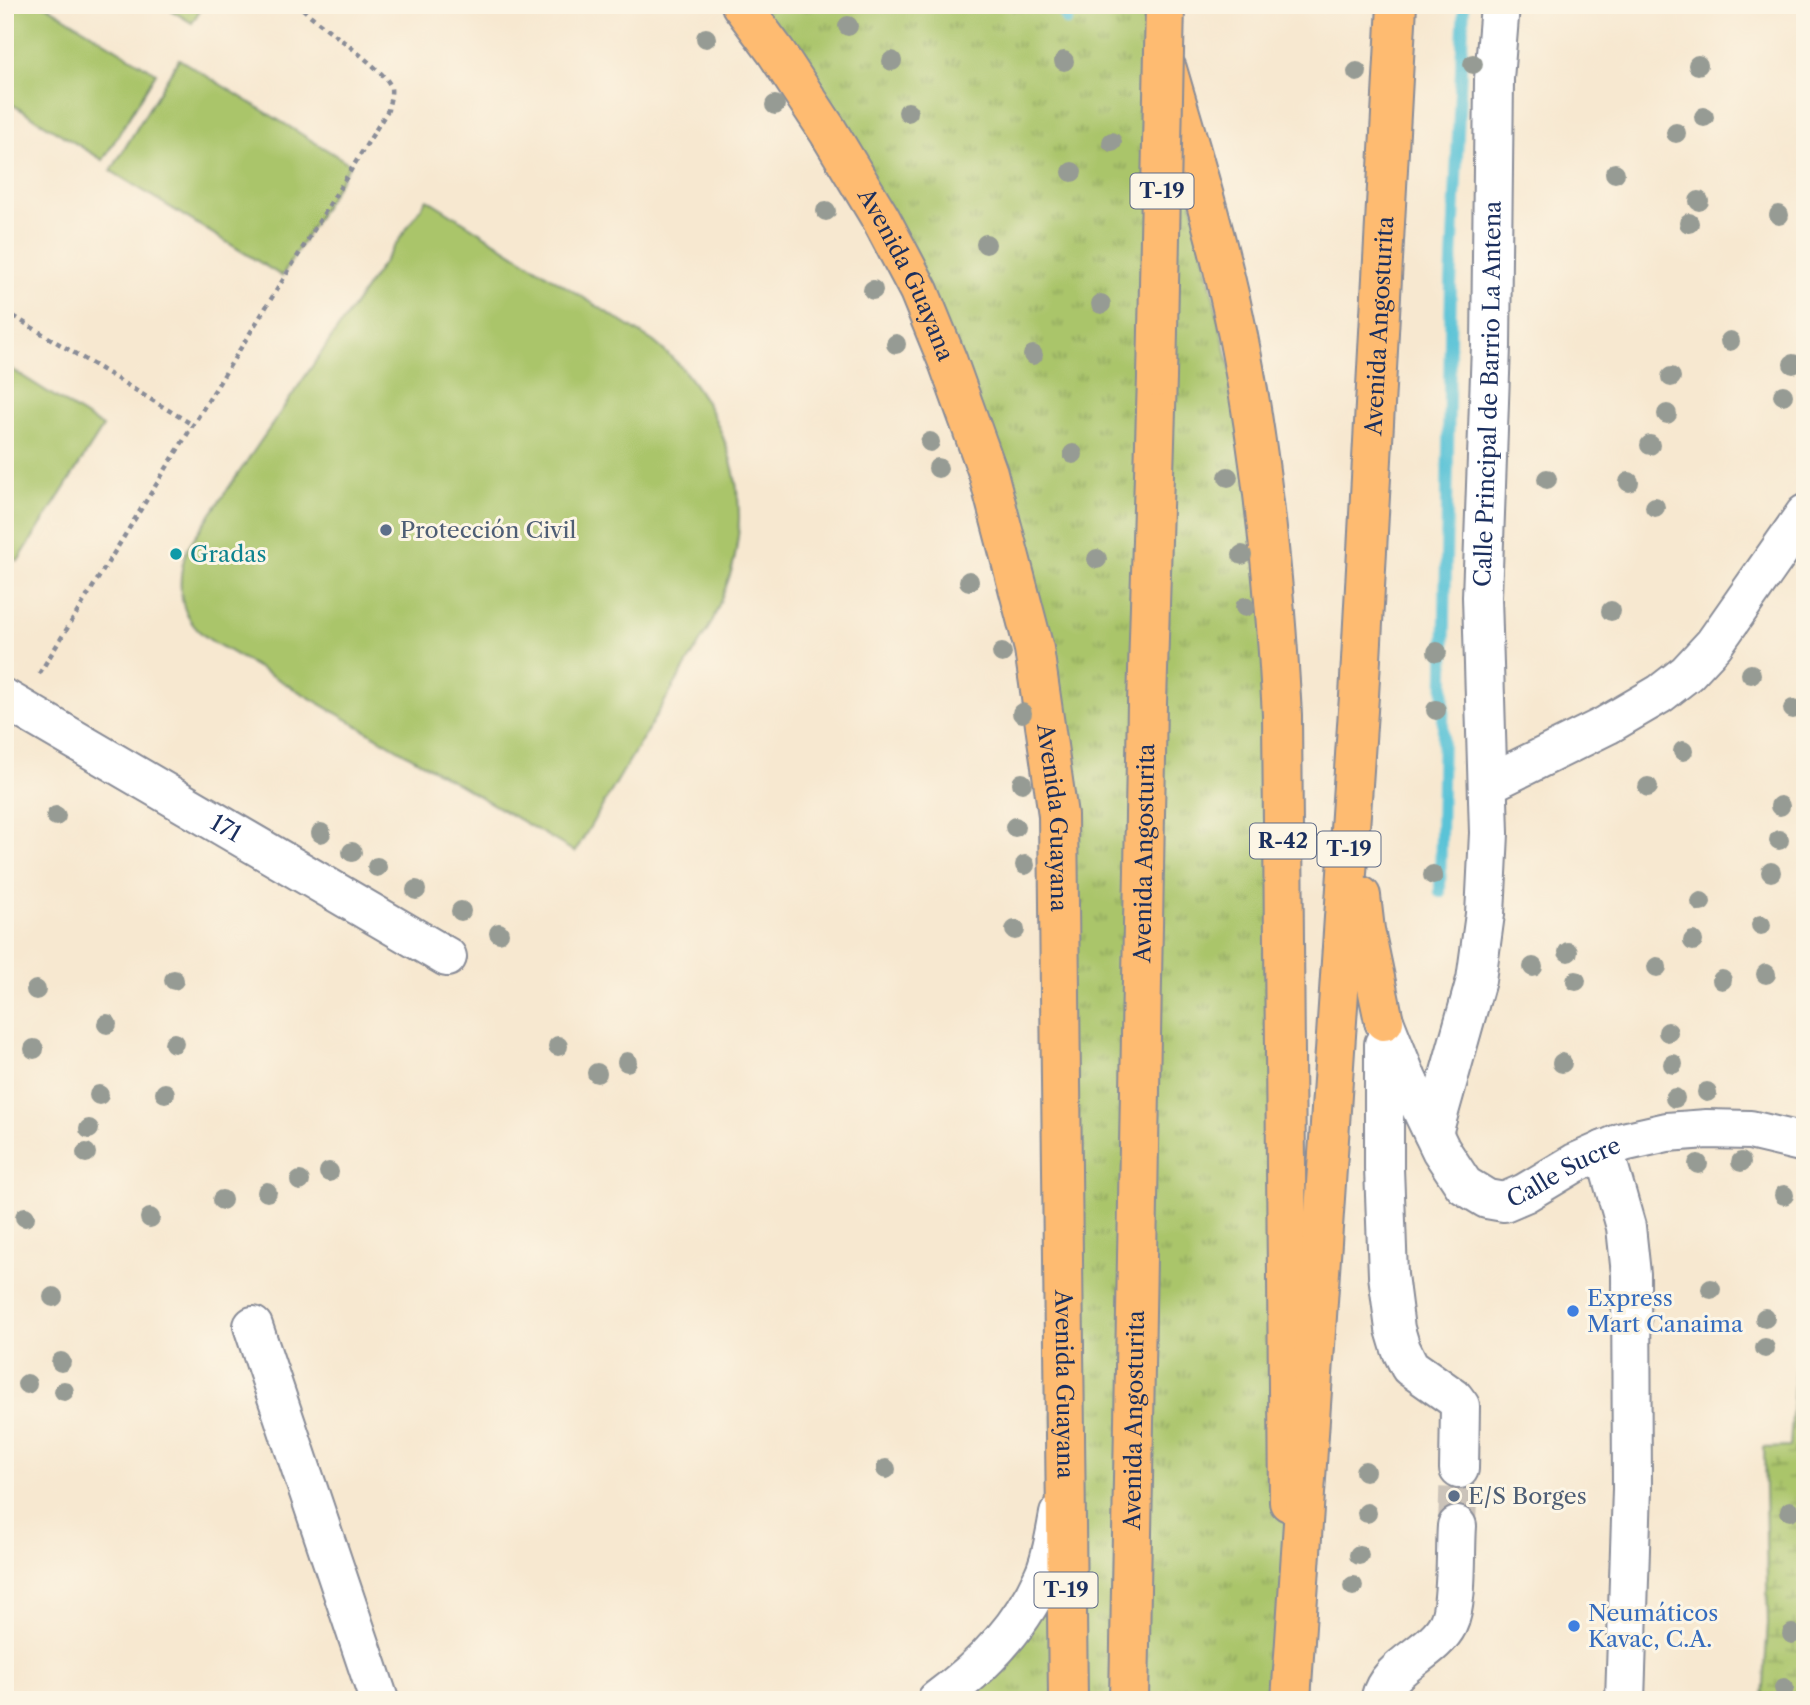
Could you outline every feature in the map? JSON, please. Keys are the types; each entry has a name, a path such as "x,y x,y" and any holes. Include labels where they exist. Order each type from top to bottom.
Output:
{"main road":[{"name":"Avenida Guayana","path":"741,5 828,131 881,219 919,291 988,473 1034,649 1058,815 1068,1700"},
{"name":"R-42","path":"1146,5 1192,155 1238,335 1254,433 1276,616 1282,715 1291,1696"},
{"name":"Avenida Angosturita","path":"1129,1700 1146,703 1157,377 1165,5"},
{"name":"Avenida Angosturita","path":"1291,1696 1352,810 1397,5"},
{"name":"T-19","path":"1352,810 1365,930 1384,1021"}],"street":[{"name":"Calle Principal de Barrio La Antena","path":"1433,1133 1476,980 1485,914 1489,834 1482,597 1491,346 1494,79 1500,5"},
{"path":"1488,784 1607,725 1660,694 1687,673 1714,644 1805,514"},
{"name":"171","path":"12,703 447,957"},
{"path":"1384,1021 1384,1168 1388,1275 1395,1329 1409,1367 1454,1398 1460,1406 1459,1469"},
{"name":"Calle Sucre","path":"1384,1021 1407,1079 1441,1150 1464,1185 1487,1199 1504,1202 1604,1150 1623,1142 1667,1132 1749,1130 1805,1143"},
{"path":"1604,1150 1626,1227 1631,1274 1632,1489 1625,1700"},
{"path":"253,1326 380,1700"},
{"path":"937,1700 991,1654 1030,1603 1044,1577 1065,1481"},
{"path":"1380,1700 1383,1688 1409,1660 1442,1633 1449,1621 1457,1526"}],"path":[{"path":"12,703 193,425 388,110 391,88 382,72 312,19 299,5"},
{"path":"5,311 193,425"}],"green space":[{"path":"9,5 45,5 156,73 103,160 5,100 5,11"},
{"path":"163,5 203,5 192,23"},
{"path":"741,5 1146,5 1265,519 1291,1700 937,1700 1052,1549 1058,815 948,362"},
{"path":"179,59 350,164 282,276 111,171"},
{"path":"427,199 654,342 668,354 681,367 709,408 729,453 735,477 739,526 736,551 712,622 575,852 212,641 193,624 183,604 182,569 188,547"},
{"path":"5,365 103,427 18,561 5,553"},
{"path":"1795,1370 1805,1374 1805,1700 1763,1700 1768,1623 1764,1448 1790,1447"}],"waterway":[{"path":"1060,5 1067,20"},
{"path":"1440,892 1451,285 1464,5"}],"tunnel":[{"path":"1457,1526 1459,1469"}],"place":[{"name":"Protección Civil","path":"386,530"},
{"name":"Gradas","path":"176,554"},
{"name":"Express Mart Canaima","path":"1573,1311"},
{"name":"E/S Borges","path":"1454,1496"},
{"name":"Neumáticos Kavac, C.A.","path":"1574,1626"}]}
